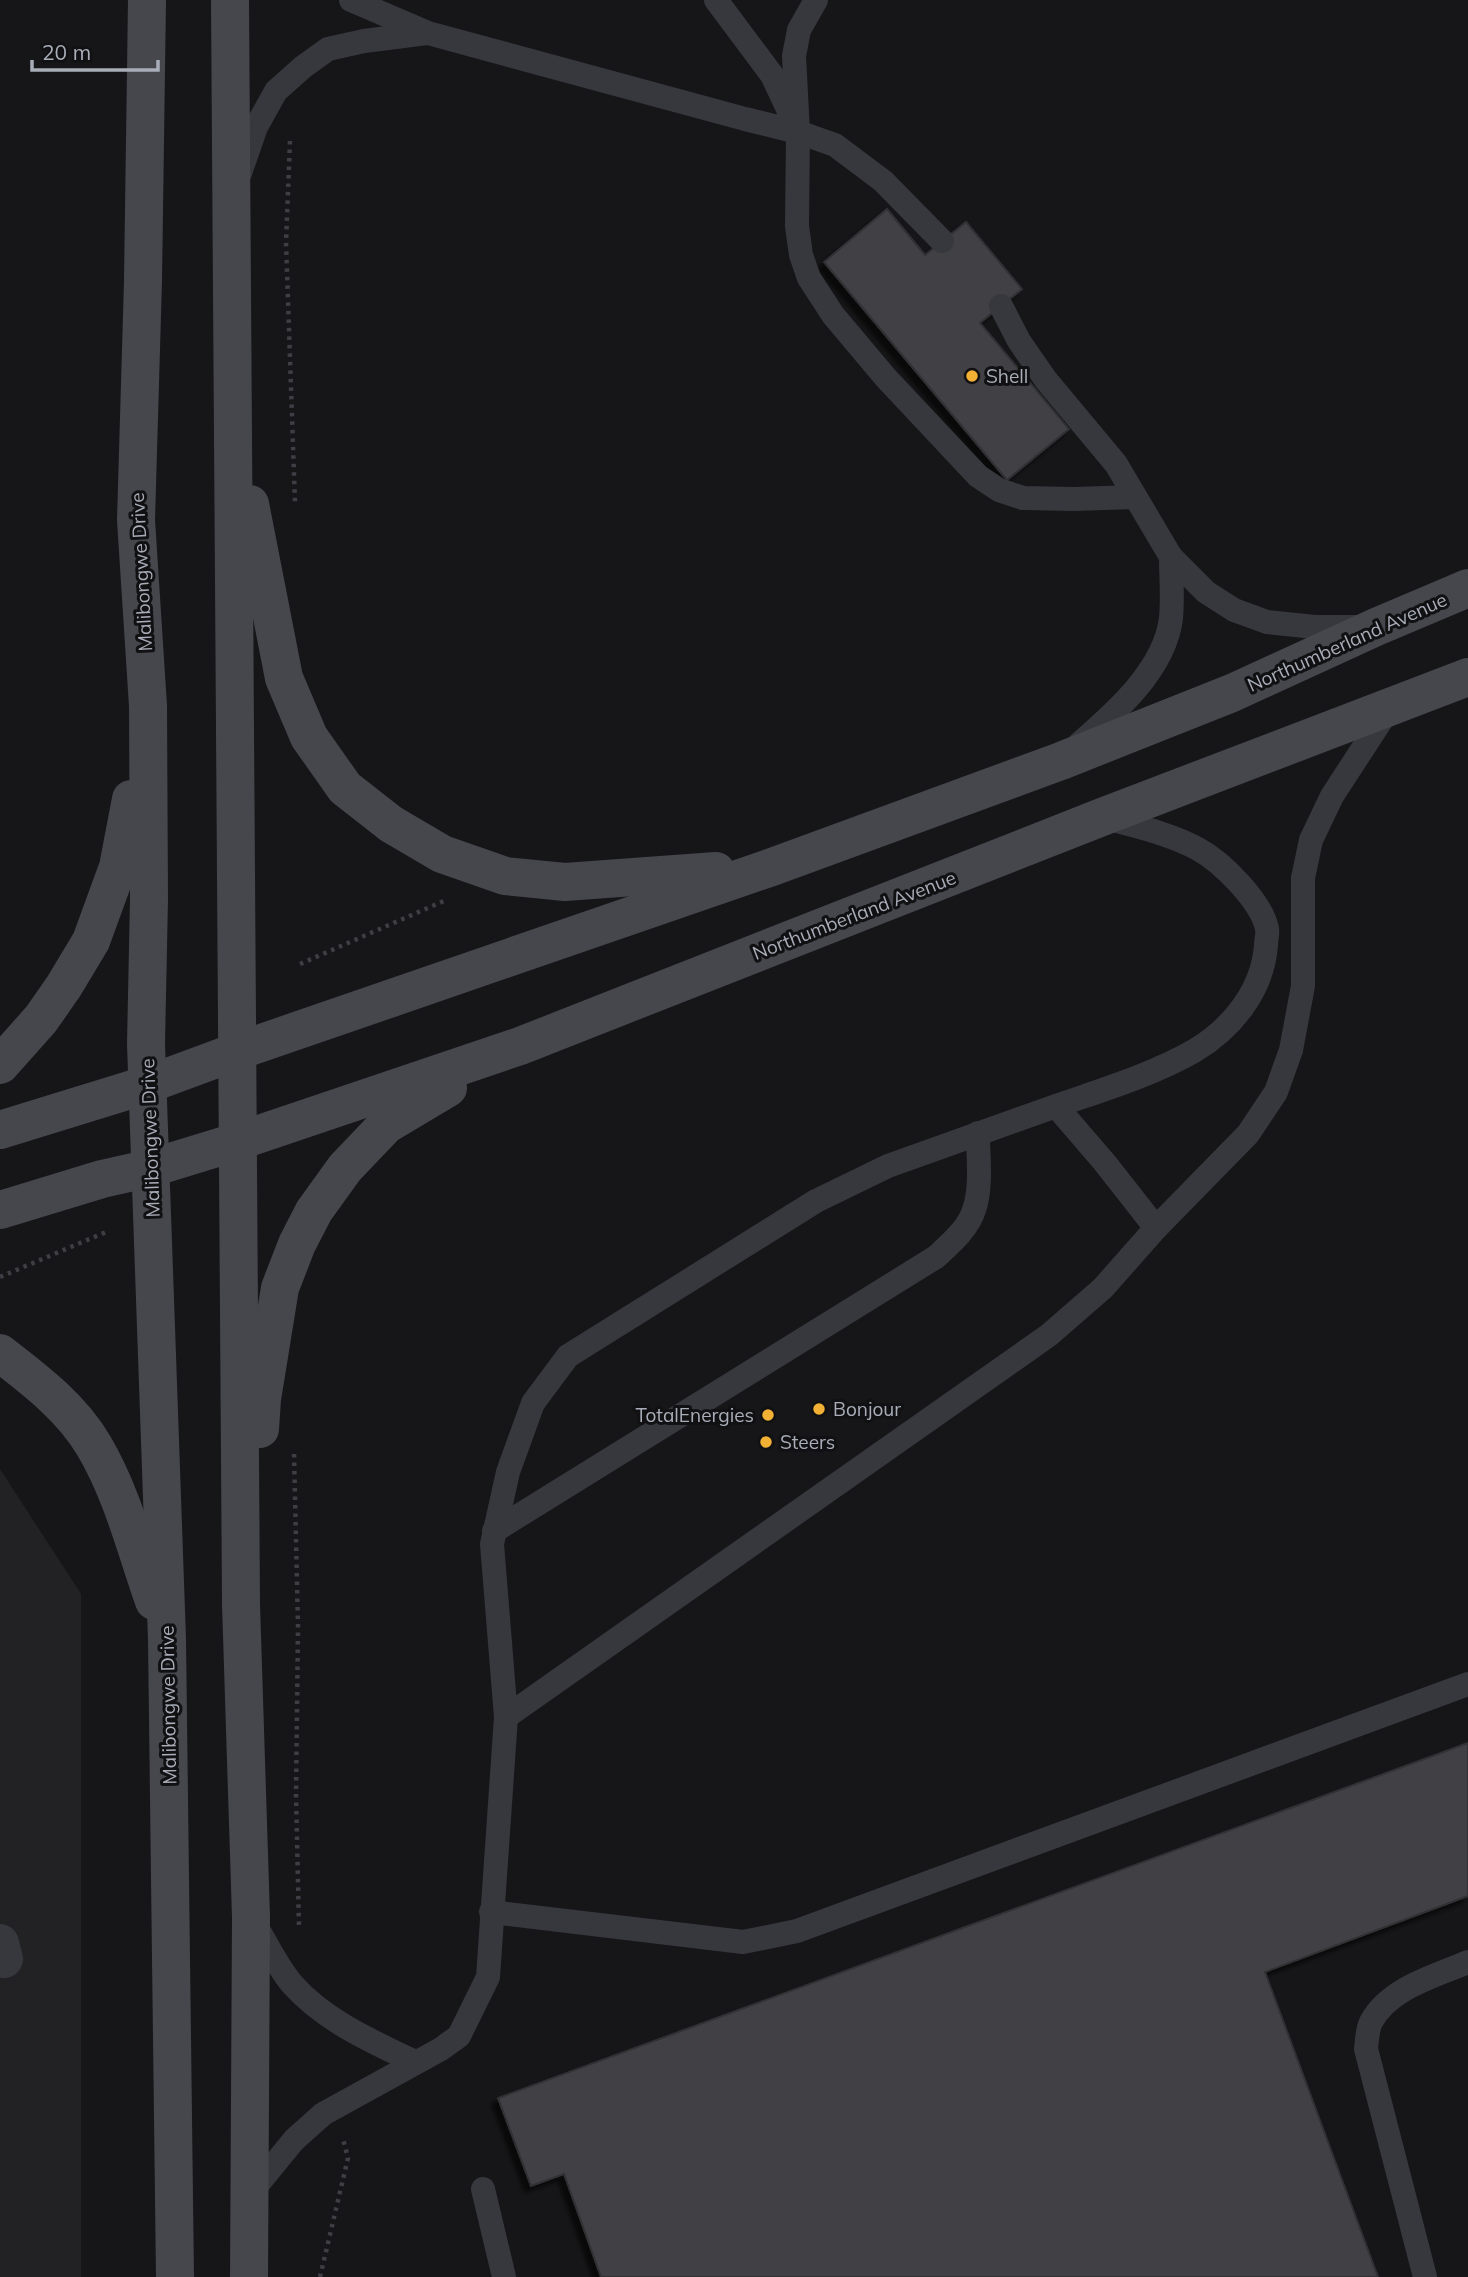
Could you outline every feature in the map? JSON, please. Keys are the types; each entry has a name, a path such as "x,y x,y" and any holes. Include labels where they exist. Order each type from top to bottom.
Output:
{"main road":[{"name":"Malibongwe Drive","path":"147,0 136,520 148,706 146,1085 167,1639 174,2277"},
{"path":"230,0 241,1604 251,1917 249,2277"},
{"path":"232,409 284,678 309,737 345,788 391,824 442,854 505,876 565,882 772,866"},
{"name":"Northumberland Avenue","path":"0,1130 146,1085 772,866 1061,761 1232,693 1468,588"},
{"name":"Northumberland Avenue","path":"0,1210 236,1142 520,1046 1102,817 1468,677"},
{"path":"0,1065 41,1019 91,941 118,867 148,706"},
{"path":"241,1604 255,1506 262,1399 280,1288 297,1244 314,1211 345,1168 386,1125 520,1046"},
{"path":"0,1353 54,1397 94,1446 116,1493 167,1639"}],"lane":[{"path":"351,0 428,33 798,132 835,145 883,181 942,241"},
{"path":"716,0 772,75 798,132"},
{"path":"816,0 799,30 794,55 798,132 797,226 801,255 809,278 833,315 886,378 978,476 999,491 1023,498 1135,496"},
{"path":"231,203 256,127 276,91 303,67 328,49 364,41 428,33"},
{"path":"1001,306 1019,341 1046,380 1116,464 1171,557 1206,592 1234,610 1267,622 1315,627 1376,627"},
{"path":"1061,761 1114,715 1140,684 1159,654 1171,619 1171,557"},
{"path":"506,1717 1049,1335 1103,1288 1156,1228 1248,1134 1276,1093 1291,1050 1303,986 1303,878 1311,840 1332,796 1388,709"},
{"path":"248,2195 294,2140 323,2113 441,2049 459,2036 488,1977 506,1717 492,1544 508,1472 533,1403 568,1356 816,1201 888,1166 1157,1069 1195,1050 1223,1029 1247,1002 1265,964 1267,928 1252,900 1230,872 1199,849 1161,834 1102,817"},
{"path":"1056,1106 1156,1228"},
{"path":"494,1531 936,1257 957,1237 974,1212 978,1184 978,1133"},
{"path":"491,1912 743,1942 797,1931 1468,1684"},
{"path":"251,1917 291,1983 325,2015 372,2042 415,2062"},
{"path":"1425,2277 1366,2049 1370,2024 1385,2004 1407,1989 1468,1962"},
{"path":"483,2189 504,2277"}],"path":[{"path":"290,134 286,242 295,513"},
{"path":"300,964 448,900"},
{"path":"0,1277 106,1232"},
{"path":"294,1446 298,1626 296,1794 299,1935"},
{"path":"320,2277 348,2158 341,2132"}],"shaded area":[{"path":"0,1469 81,1594 81,2277 0,2277"}],"building":[{"name":"Shell","path":"887,209 925,255 966,222 1022,289 980,323 1069,429 1007,480 824,262"},
{"path":"1468,1743 1468,1896 1265,1972 1378,2277 601,2277 564,2174 531,2186 498,2098"}],"place":[{"name":"Shell","path":"972,376"},
{"name":"Bonjour","path":"819,1409"},
{"name":"TotalEnergies","path":"768,1415"},
{"name":"Steers","path":"766,1442"}]}
